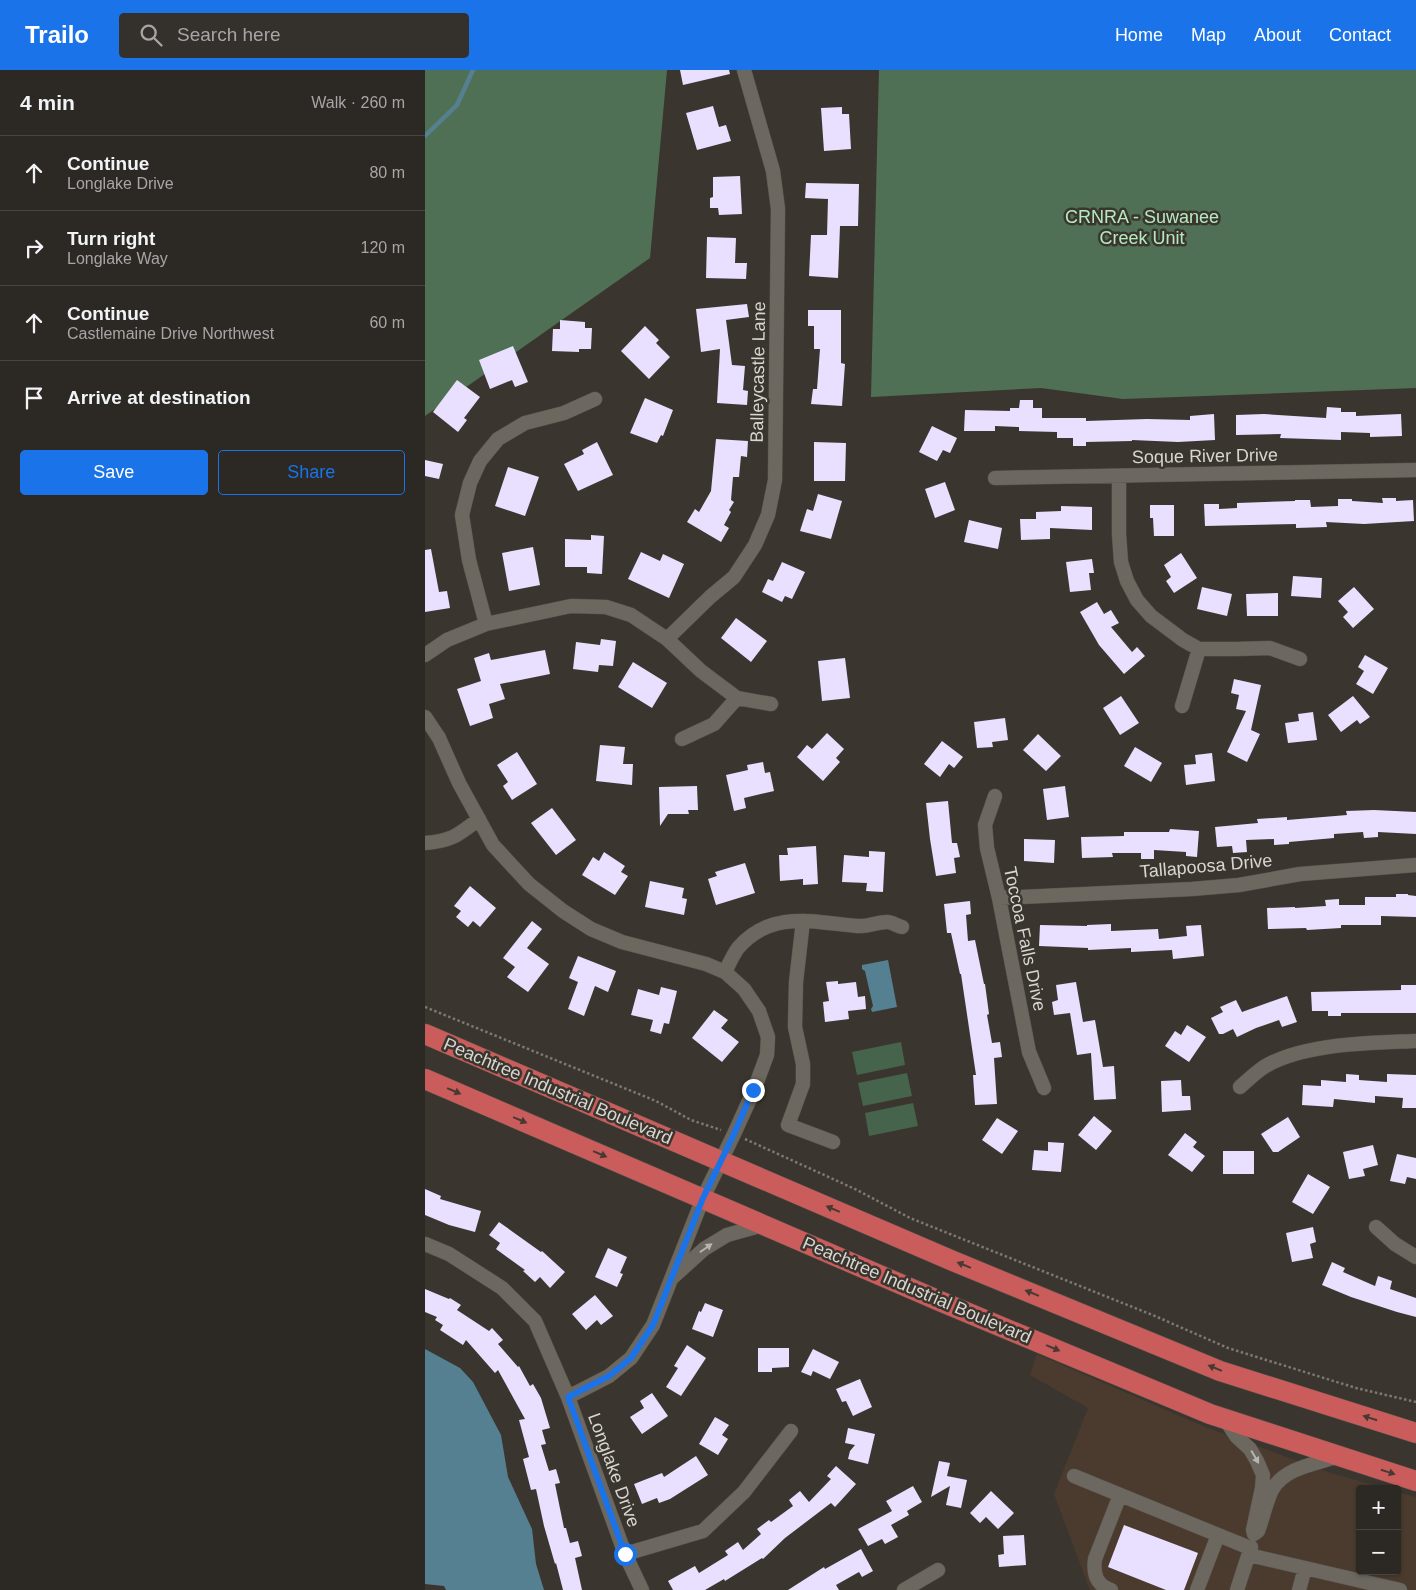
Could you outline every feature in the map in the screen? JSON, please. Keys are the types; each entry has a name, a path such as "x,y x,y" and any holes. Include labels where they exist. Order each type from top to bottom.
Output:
{"highway":[{"name":"Peachtree Industrial Boulevard","path":"425,1034 953,1261 1220,1371 1416,1433"},
{"name":"Peachtree Industrial Boulevard","path":"425,1079 960,1309 1225,1419 1416,1481"}],"street":[{"name":"Balleycastle Lane","path":"667,639 734,577 755,546 768,516 775,480 778,210 773,171 744,70"},
{"path":"486,624 469,560 462,515 469,484 480,460 498,439 525,423 564,413 595,399"},
{"name":"Soque River Drive","path":"995,478 1416,470"},
{"path":"1119,476 1121,562 1127,581 1137,600 1151,616 1183,640 1199,649 1236,650 1270,648 1301,658"},
{"path":"425,655 447,640 486,624 571,606 605,607 631,615 667,639 701,671 737,698 771,704"},
{"path":"1182,706 1199,649"},
{"path":"682,739 714,724 737,698"},
{"path":"425,717 439,738 459,783 493,846 529,884 563,911 591,929 622,942 706,964 725,972 744,988 759,1011 769,1037 767,1055 734,1134 703,1198 653,1325 631,1358 609,1376 568,1397"},
{"name":"Toccoa Falls Drive","path":"995,796 985,825 987,848 999,898 1029,1052 1043,1088"},
{"path":"425,843 438,842 457,836 479,819"},
{"name":"Tallapoosa Drive","path":"999,898 1192,890 1239,885 1300,874 1416,865"},
{"path":"725,972 737,950 752,934 770,925 787,921 803,921 865,927 888,922 902,927"},
{"path":"803,921 796,982 795,1026 803,1064 803,1084 788,1125 833,1142"},
{"path":"1240,1087 1265,1067 1293,1054 1324,1047 1416,1042"},
{"path":"670,1280 704,1249 727,1235 763,1225"},
{"path":"1376,1227 1395,1244 1416,1256"},
{"name":"Longlake Drive","path":"425,1244 449,1254 502,1288 535,1321 568,1397 625,1554 641,1590"},
{"path":"1225,1419 1237,1436 1250,1449 1263,1475 1251,1546"},
{"path":"625,1554 703,1532 744,1492 791,1430"},
{"path":"1237,1590 1272,1490 1286,1475 1300,1467 1339,1456"},
{"path":"1074,1476 1218,1535 1305,1568 1400,1590"},
{"path":"1111,1590 1105,1588 1096,1579 1093,1570 1095,1559 1120,1494"},
{"path":"1197,1590 1218,1535"},
{"path":"1299,1590 1305,1568"},
{"path":"905,1590 938,1570"}],"path":[{"path":"425,1007 656,1101 691,1120 734,1134 855,1189 910,1218 1155,1316 1228,1348 1356,1388 1416,1402"}],"shaded area":[{"path":"1037,1354 1205,1427 1328,1472 1373,1485 1356,1485 1356,1575 1401,1575 1401,1493 1416,1497 1416,1590 1090,1590 1054,1494 1088,1408 1030,1375"}],"green space":[{"path":"425,70 667,70 650,258 425,416"},
{"name":"CRNRA - Suwanee Creek Unit","path":"879,70 1416,70 1416,388 1123,399 1041,388 871,397"},
{"path":"901,1042 905,1065 857,1075 852,1052"},
{"path":"907,1073 912,1096 863,1106 858,1083"},
{"path":"913,1103 918,1126 869,1136 865,1113"}],"water":[{"path":"888,960 897,1007 872,1012 873,1006 862,965"},
{"path":"425,1349 460,1368 473,1382 501,1435 508,1477 532,1529 536,1564 544,1590 446,1590 444,1586 425,1584"}],"building":[{"path":"680,70 729,70 730,74 683,85"},
{"path":"713,106 719,127 726,125 731,141 697,150 686,113"},
{"path":"842,107 842,114 849,114 851,149 824,151 821,108"},
{"path":"740,176 742,214 719,215 718,208 710,208 710,198 713,197 713,177"},
{"path":"806,183 859,184 858,226 840,226 838,278 809,276 811,235 827,235 828,199 805,198"},
{"path":"707,237 736,238 735,263 747,263 746,279 706,278"},
{"path":"747,304 749,317 726,320 732,365 745,366 743,390 748,391 747,405 717,403 720,349 701,352 696,309"},
{"path":"808,310 841,310 841,363 845,364 842,406 811,404 813,389 817,389 820,349 814,349 814,326 808,326"},
{"path":"560,320 585,322 585,328 592,328 591,349 579,349 579,352 552,351 553,329 560,329"},
{"path":"645,326 659,340 656,343 670,357 649,379 621,351"},
{"path":"513,346 528,382 515,387 512,380 490,389 479,360"},
{"path":"457,380 480,397 464,418 467,420 458,432 433,412"},
{"path":"645,398 673,410 663,436 661,435 657,443 630,433"},
{"path":"1020,400 1033,400 1033,408 1042,408 1042,418 1086,418 1086,421 1190,420 1190,416 1214,414 1215,440 1178,442 1132,440 1086,442 1086,446 1073,446 1073,438 1057,438 1057,432 1019,431 1019,427 995,426 995,431 964,431 965,410 1010,411 1010,408 1019,408"},
{"path":"1327,407 1341,408 1341,412 1356,412 1356,416 1401,414 1402,436 1370,437 1370,433 1341,432 1341,440 1280,438 1281,434 1236,435 1236,415 1264,414 1326,418"},
{"path":"932,426 957,438 950,453 943,450 937,461 919,452"},
{"path":"716,439 748,441 747,457 741,456 739,477 733,477 731,500 734,502 724,525 729,528 721,542 687,522 695,509 699,512 711,491"},
{"path":"597,442 613,475 578,491 564,464 584,454 582,450"},
{"path":"814,442 846,443 845,481 814,481"},
{"path":"425,460 443,464 439,479 425,476"},
{"path":"508,467 539,477 525,516 495,506"},
{"path":"945,482 955,510 935,518 925,489"},
{"path":"818,494 842,501 831,539 800,531 807,509 813,511"},
{"path":"1382,498 1396,498 1396,501 1413,500 1414,521 1364,524 1326,522 1327,527 1296,528 1296,524 1205,526 1204,504 1219,504 1219,509 1237,508 1237,503 1310,500 1311,507 1338,506 1338,499 1383,503"},
{"path":"1150,505 1174,505 1174,536 1154,536 1153,518 1150,518"},
{"path":"1061,506 1092,507 1092,530 1050,528 1050,539 1021,540 1020,519 1036,519 1036,512 1061,511"},
{"path":"969,520 1002,528 998,549 964,542"},
{"path":"591,535 604,536 602,574 587,573 587,567 565,567 565,539 591,540"},
{"path":"533,547 540,585 509,591 502,553"},
{"path":"431,549 439,592 447,591 450,608 425,612 425,550"},
{"path":"641,552 660,561 663,554 684,564 669,598 628,579"},
{"path":"1181,553 1197,578 1174,593 1166,581 1171,577 1164,565"},
{"path":"1092,559 1094,573 1089,573 1091,590 1070,592 1066,562"},
{"path":"782,562 805,572 792,599 785,596 782,602 762,592 768,579 773,581"},
{"path":"1293,576 1322,578 1321,598 1291,596"},
{"path":"1202,587 1232,594 1227,616 1197,609"},
{"path":"1354,587 1374,609 1353,628 1343,617 1348,612 1338,601"},
{"path":"1278,593 1278,616 1247,616 1246,594"},
{"path":"1097,602 1104,614 1111,610 1119,623 1111,627 1132,652 1137,647 1145,656 1124,674 1099,645 1080,612"},
{"path":"736,618 767,641 751,662 721,638"},
{"path":"601,639 616,641 613,666 599,665 598,672 573,669 576,642 600,645"},
{"path":"545,650 550,674 500,684 505,699 489,704 493,718 470,726 457,689 481,681 474,658 489,653 491,660"},
{"path":"1365,655 1388,668 1373,694 1356,684 1364,671 1358,667"},
{"path":"845,658 850,698 822,701 818,661"},
{"path":"633,662 667,683 652,708 618,687"},
{"path":"1234,679 1261,685 1251,730 1260,734 1247,762 1227,752 1246,711 1236,709 1239,695 1231,693"},
{"path":"1121,696 1139,723 1120,735 1103,708"},
{"path":"1353,696 1370,717 1360,724 1357,720 1341,732 1328,715"},
{"path":"1313,712 1317,740 1288,743 1285,723 1299,721 1298,714"},
{"path":"1005,718 1008,740 992,742 993,747 977,748 974,722"},
{"path":"827,733 844,749 836,758 840,762 823,781 797,757 807,745 812,749"},
{"path":"1038,734 1061,756 1046,771 1023,750"},
{"path":"942,741 963,757 954,768 949,764 940,777 924,764"},
{"path":"600,745 625,747 623,764 633,764 632,785 596,781"},
{"path":"1135,747 1162,763 1151,782 1124,766"},
{"path":"517,752 537,784 512,800 503,786 508,782 497,765"},
{"path":"1212,753 1215,781 1186,785 1184,765 1196,764 1195,755"},
{"path":"763,762 765,773 770,772 774,791 744,798 746,808 734,811 726,775 748,770 747,765"},
{"path":"697,786 698,810 688,810 689,814 668,814 660,826 659,787"},
{"path":"1065,786 1069,817 1047,820 1043,789"},
{"path":"948,801 952,843 957,843 960,857 954,858 956,873 936,876 926,803"},
{"path":"552,808 576,840 556,855 531,823"},
{"path":"1346,811 1416,812 1416,834 1378,832 1378,837 1364,838 1363,832 1334,834 1334,838 1274,845 1274,839 1246,840 1247,852 1233,853 1232,846 1217,847 1215,827 1258,823 1257,819 1287,817 1287,820 1347,815"},
{"path":"1170,829 1199,831 1197,857 1186,856 1186,852 1154,850 1154,859 1141,859 1141,853 1112,853 1113,857 1082,858 1081,837 1124,836 1124,832 1169,832"},
{"path":"1024,839 1055,840 1054,863 1024,861"},
{"path":"816,846 818,884 803,885 803,879 780,881 779,855 788,855 787,848"},
{"path":"869,851 885,852 883,892 866,891 867,883 842,882 844,855 869,857"},
{"path":"604,852 625,866 621,872 628,876 615,895 582,875 593,857 599,861"},
{"path":"745,863 755,893 716,905 708,879 717,876 715,872"},
{"path":"650,881 684,888 682,898 687,899 684,915 645,907"},
{"path":"470,886 496,908 480,927 473,921 468,927 456,917 461,911 454,906"},
{"path":"1396,894 1416,896 1416,917 1381,916 1381,925 1341,925 1341,928 1307,930 1306,928 1268,929 1267,908 1326,906 1325,900 1339,899 1339,905 1365,905 1365,897 1396,897"},
{"path":"970,901 971,914 966,915 968,941 975,940 985,984 989,1014 987,1015 992,1043 1000,1042 1002,1057 994,1058 997,1104 975,1105 973,1075 976,1075 961,974 951,933 947,933 944,904"},
{"path":"532,921 542,929 527,948 549,964 528,992 507,977 515,967 503,958"},
{"path":"1111,924 1111,931 1158,929 1159,939 1187,936 1186,926 1201,925 1204,956 1173,959 1172,950 1131,952 1131,948 1088,950 1088,948 1039,946 1040,925 1087,926"},
{"path":"578,956 616,971 608,992 595,986 584,1016 568,1009 578,982 569,978"},
{"path":"838,981 838,984 856,982 858,997 865,996 866,1009 848,1011 849,1019 825,1022 823,1002 829,1001 826,982"},
{"path":"1076,982 1083,1022 1095,1020 1103,1067 1114,1066 1116,1099 1094,1100 1091,1053 1077,1055 1070,1013 1054,1015 1052,1002 1058,1000 1056,985"},
{"path":"1401,985 1416,985 1416,1013 1341,1013 1341,1016 1328,1016 1328,1011 1312,1011 1311,992 1401,990"},
{"path":"661,987 677,991 669,1024 664,1023 661,1034 650,1031 653,1020 631,1015 638,989 659,995"},
{"path":"1287,996 1297,1022 1282,1027 1279,1020 1237,1037 1233,1029 1219,1034 1211,1018 1223,1012 1220,1007 1236,1000 1242,1012"},
{"path":"714,1010 728,1020 721,1028 739,1042 722,1062 692,1038"},
{"path":"1187,1025 1206,1037 1189,1062 1165,1046 1175,1031 1181,1035"},
{"path":"1346,1074 1359,1075 1359,1080 1387,1082 1387,1074 1416,1075 1416,1108 1402,1108 1403,1098 1375,1096 1375,1103 1334,1099 1333,1107 1302,1105 1303,1085 1321,1086 1321,1080 1346,1082"},
{"path":"1181,1080 1182,1096 1190,1096 1191,1110 1162,1112 1161,1081"},
{"path":"1094,1116 1112,1131 1096,1150 1078,1135"},
{"path":"1288,1117 1300,1137 1278,1152 1273,1152 1261,1134"},
{"path":"997,1118 1018,1131 1002,1154 982,1140"},
{"path":"1185,1133 1197,1142 1193,1147 1205,1156 1192,1172 1168,1155"},
{"path":"1048,1142 1064,1143 1061,1172 1032,1170 1034,1150 1048,1151"},
{"path":"1373,1145 1378,1165 1363,1169 1365,1176 1349,1179 1343,1152"},
{"path":"1223,1151 1254,1151 1254,1174 1223,1174"},
{"path":"1397,1154 1416,1158 1416,1179 1407,1177 1405,1184 1390,1181"},
{"path":"1308,1174 1330,1187 1313,1214 1292,1202"},
{"path":"425,1189 441,1196 440,1199 481,1211 475,1232 449,1225 425,1215"},
{"path":"499,1222 542,1251 565,1272 550,1288 540,1277 535,1282 523,1271 525,1270 496,1249 500,1243 489,1235"},
{"path":"1313,1227 1316,1242 1310,1244 1313,1258 1292,1262 1286,1233"},
{"path":"608,1248 627,1257 620,1273 623,1274 617,1287 595,1277"},
{"path":"1332,1262 1345,1268 1343,1272 1375,1286 1378,1276 1392,1281 1390,1289 1416,1298 1416,1317 1351,1297 1322,1285"},
{"path":"425,1289 450,1298 461,1305 457,1310 489,1331 492,1328 503,1340 498,1344 519,1366 530,1386 533,1384 541,1398 550,1428 542,1430 546,1444 541,1445 549,1471 556,1469 560,1483 555,1484 564,1528 566,1528 570,1543 578,1541 582,1556 575,1558 582,1590 563,1590 544,1526 536,1489 531,1490 523,1459 529,1457 519,1420 525,1419 498,1370 495,1373 466,1340 463,1345 440,1330 443,1325 435,1320 437,1317 425,1312"},
{"path":"595,1295 613,1316 601,1325 597,1320 586,1330 572,1314"},
{"path":"705,1303 723,1310 713,1337 692,1329 699,1311 701,1312"},
{"path":"687,1345 706,1358 681,1396 666,1387 678,1368 674,1366"},
{"path":"758,1348 789,1348 789,1367 772,1368 772,1372 758,1372"},
{"path":"813,1349 839,1362 830,1379 813,1371 811,1376 801,1372"},
{"path":"860,1379 872,1407 853,1416 846,1401 842,1402 836,1389"},
{"path":"652,1393 668,1416 642,1434 630,1417 644,1408 640,1401"},
{"path":"715,1417 729,1425 722,1435 728,1439 718,1455 699,1444"},
{"path":"848,1428 875,1434 868,1464 848,1459 850,1451 855,1445 845,1443"},
{"path":"696,1456 708,1475 670,1499 659,1503 657,1498 642,1504 634,1484 662,1473 664,1477"},
{"path":"939,1461 950,1463 947,1476 967,1480 961,1508 946,1505 950,1486 931,1497"},
{"path":"836,1466 856,1484 835,1507 831,1503 785,1538 763,1559 725,1581 724,1579 705,1590 673,1590 668,1581 695,1566 699,1573 728,1555 725,1551 738,1542 743,1550 761,1534 757,1529 769,1520 771,1522 793,1506 789,1500 800,1491 809,1502 831,1479 827,1476"},
{"path":"913,1486 922,1502 907,1511 909,1515 891,1525 898,1537 885,1544 882,1539 868,1546 858,1529 892,1511 886,1501"},
{"path":"991,1491 1014,1513 998,1529 986,1517 980,1523 970,1513"},
{"path":"1124,1525 1198,1553 1184,1590 1166,1590 1108,1567"},
{"path":"1024,1535 1026,1565 999,1567 998,1555 1004,1554 1003,1536"},
{"path":"861,1549 873,1571 862,1577 859,1572 836,1585 839,1590 788,1590 824,1567 825,1569"}],"waterway":[{"path":"425,136 457,105 473,70"}],"route":[{"path":"625,1554 568,1397 609,1376 631,1358 653,1325 703,1198 753,1090"}]}
